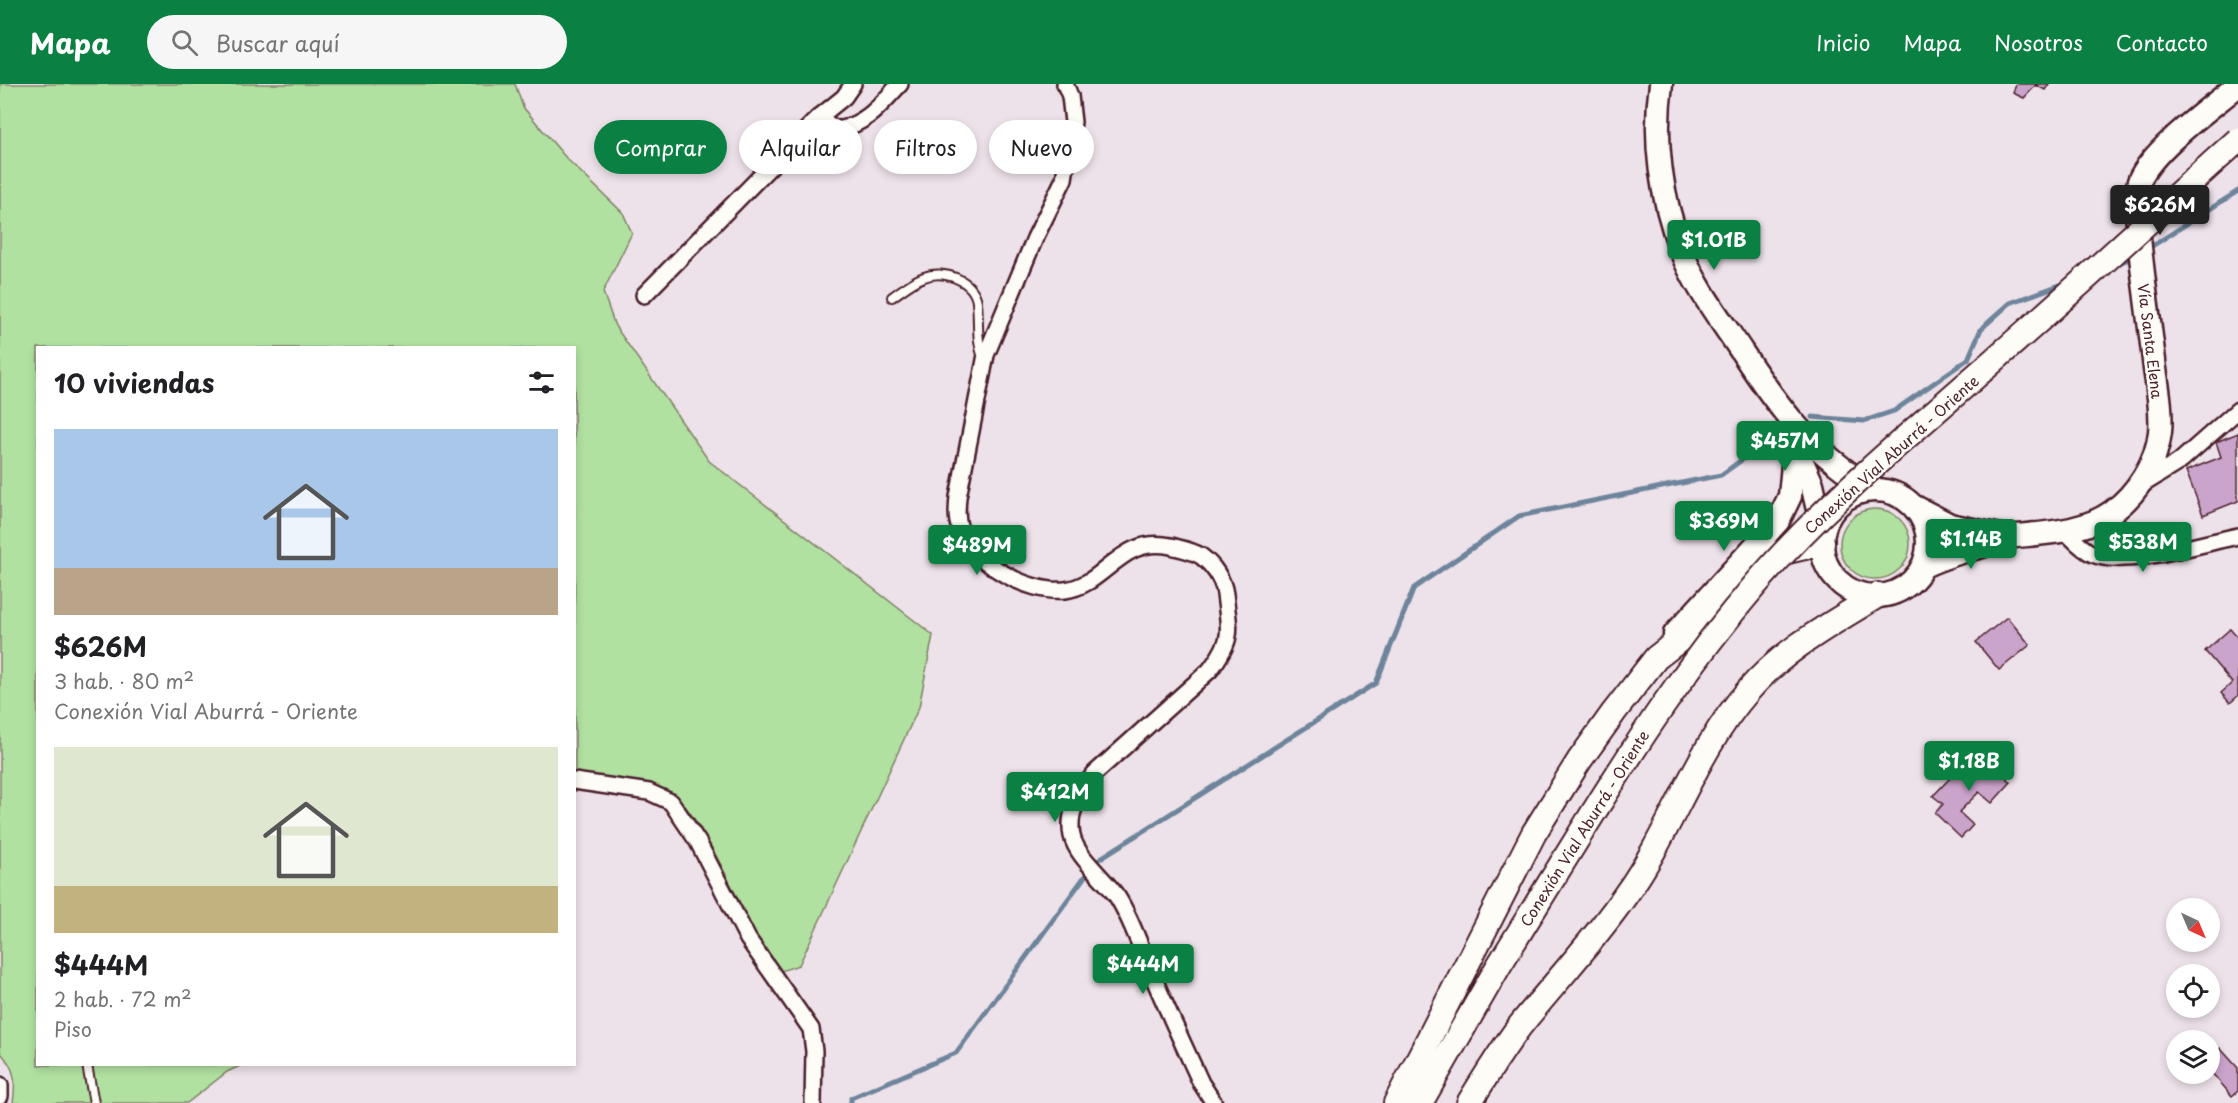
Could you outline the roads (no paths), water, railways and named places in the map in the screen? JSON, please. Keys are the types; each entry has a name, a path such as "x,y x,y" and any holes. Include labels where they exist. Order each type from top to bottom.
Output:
{"main road":[{"path":"1661,84 1657,135 1664,196 1682,252 1714,310 1777,403 1825,457 1874,490"},
{"name":"Vía Santa Elena","path":"1922,567 1941,557 2005,537 2064,530 2096,521 2111,513 2137,487 2148,470 2157,448 2160,432 2159,397 2142,269 2137,207 2139,182 2146,168 2162,150 2238,85"},
{"name":"Conexión Vial Aburrá - Oriente","path":"1463,1028 1498,967 1658,712 1713,635 1758,582 1805,532 1890,451 2238,140"},
{"path":"1777,403 1812,484 1825,560 1833,575 1845,587 1861,594 1878,595"},
{"path":"1396,1103 1534,832 1579,761 1678,630 1758,546 1778,521 1790,496 1795,444"},
{"path":"1469,1103 1518,1028 1601,930 1629,891 1724,722 1747,691 1786,654 1821,628 1878,595 1899,590 1916,576 1922,567 1927,549 1926,530 1912,505 1894,494 1874,490 1862,491 1841,502 1827,520 1822,537"},
{"name":"Vía Santa Elena","path":"1912,505 1950,525 2005,537"},
{"path":"1656,658 1706,619 1757,567 1774,554 1822,537"},
{"path":"1420,1103 1463,1028"},
{"path":"1433,1103 1463,1028"}],"street":[{"path":"644,295 818,118 844,97 853,84"},
{"path":"818,118 838,130 854,127 865,121 900,84"},
{"path":"1065,84 1073,123 1064,179 1035,238 984,362 958,506 960,529 966,541 979,556 997,570 1024,584 1065,590 1083,585 1129,551 1156,543 1192,550 1207,561 1219,575 1224,588 1230,621 1230,637 1221,654 1210,670 1095,773 1085,785 1072,812 1072,837 1080,853 1118,899 1201,1083 1214,1103"},
{"path":"2137,487 2179,462 2238,410"},
{"path":"2064,530 2093,554 2111,558 2132,558 2238,536"},
{"path":"576,781 649,792 671,802 698,842 748,939 811,1029 814,1051 813,1103"},
{"path":"0,1085 0,1096"}],"lane":[{"path":"892,297 925,276 938,274 964,282 972,289 977,300 977,342 984,362"},
{"path":"87,1066 94,1103"}],"waterway":[{"path":"2146,250 2238,191"},
{"path":"2116,264 2135,257"},
{"path":"1812,417 1864,421 1894,411 1968,359 1981,329 2010,303 2068,282"},
{"path":"851,1103 851,1098 956,1053 1096,861 1376,683 1414,588 1519,516 1721,475 1754,451"}]}
